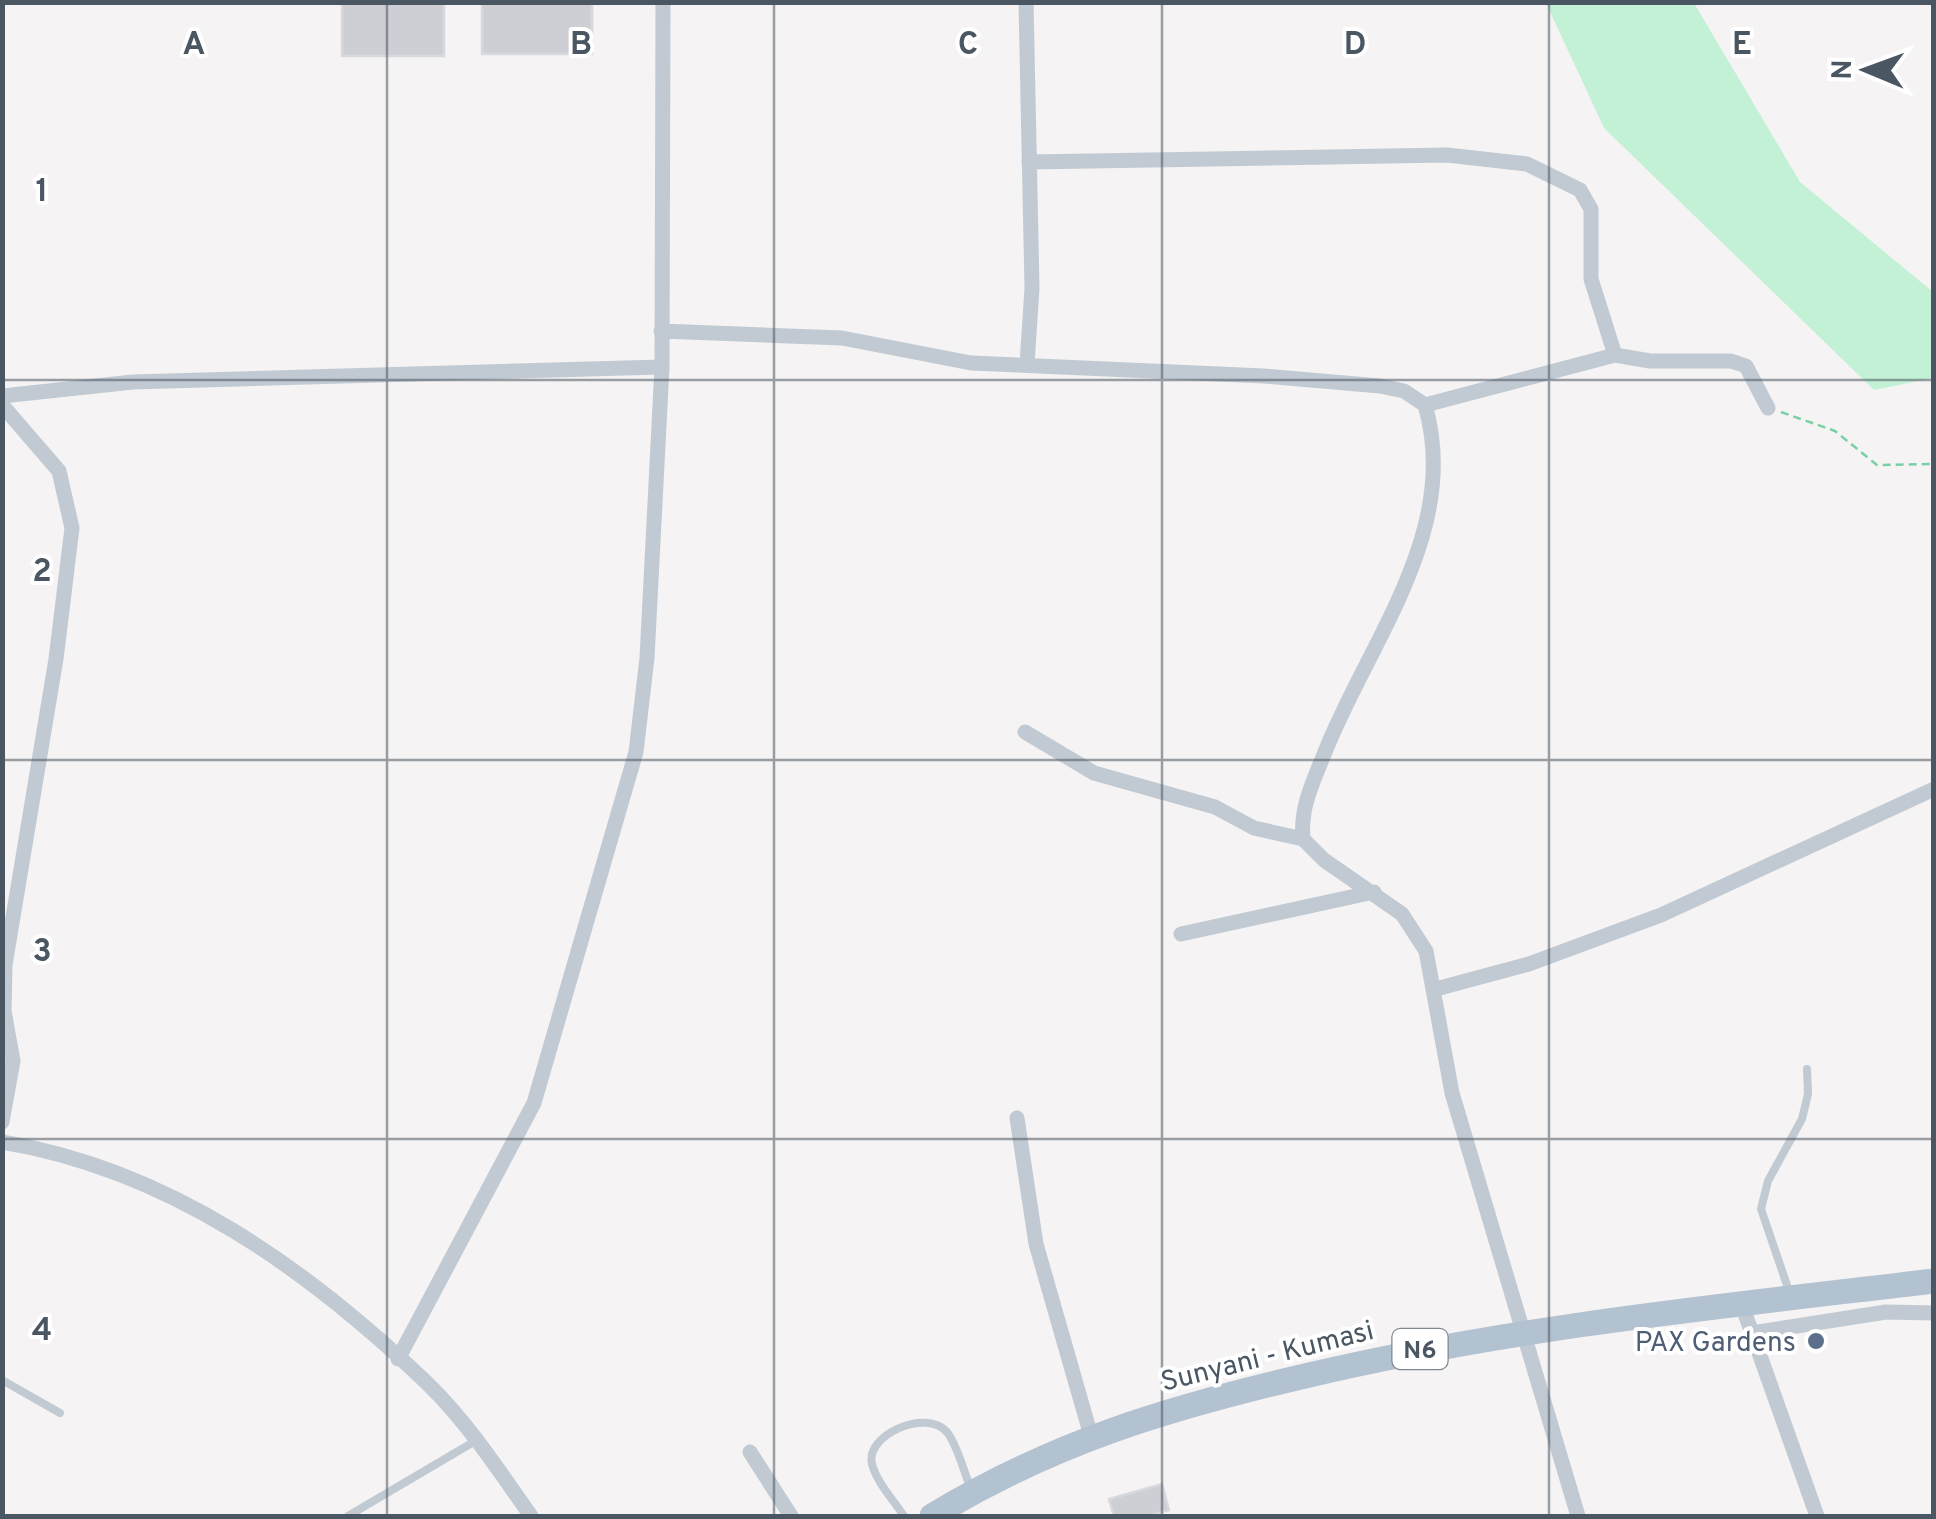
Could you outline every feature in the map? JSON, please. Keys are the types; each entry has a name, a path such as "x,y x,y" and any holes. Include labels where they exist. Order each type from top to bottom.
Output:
{"main road":[{"name":"Sunyani - Kumasi","path":"932,1516 972,1492 1091,1436 1172,1407 1414,1350 1934,1280"}],"street":[{"path":"398,1359 534,1103 636,752 647,658 662,367 663,2"},
{"path":"1026,2 1032,288 1027,364"},
{"path":"1029,162 1447,155 1527,164 1580,190 1591,209 1590,279 1615,355"},
{"path":"662,332 823,336 941,360 1380,386 1404,391 1425,405 1434,447 1433,478 1416,554 1396,607 1342,708 1300,814 1302,839"},
{"path":"1425,405 1615,355 1650,361 1731,360 1746,366 1768,408"},
{"path":"2,396 132,382 662,367"},
{"path":"2,405 58,471 72,528 56,659 6,965 4,1011 13,1061 2,1122"},
{"path":"1025,732 1094,773 1215,807 1254,828 1302,839 1324,860 1402,914 1426,951 1452,1093 1578,1516"},
{"path":"1436,989 1529,964 1662,914 1934,789"},
{"path":"1182,934 1374,892"},
{"path":"1016,1118 1036,1244 1091,1436"},
{"path":"2,1142 67,1152 190,1202 314,1287 429,1385 478,1440 531,1516"},
{"path":"1742,1305 1817,1516"},
{"path":"1752,1333 1886,1312 1922,1309 1934,1313"},
{"path":"750,1452 791,1516"}],"lane":[{"path":"1792,1298 1761,1210 1768,1181 1802,1120 1808,1094 1807,1069"},
{"path":"2,1380 60,1413"},
{"path":"904,1516 872,1467 871,1454 875,1445 912,1422 934,1423 948,1433 972,1492"},
{"path":"348,1516 478,1440"}],"path":[{"path":"1768,408 1836,431 1877,466 1934,464"}],"green space":[{"path":"1546,3 1694,3 1800,182 1933,292 1933,378 1874,390 1604,128"}],"building":[{"path":"342,2 444,2 444,56 342,56"},
{"path":"482,3 592,3 592,54 482,54"},
{"path":"1162,1484 1169,1510 1146,1516 1114,1516 1109,1499"}],"place":[{"name":"PAX Gardens","path":"1816,1341"}]}
